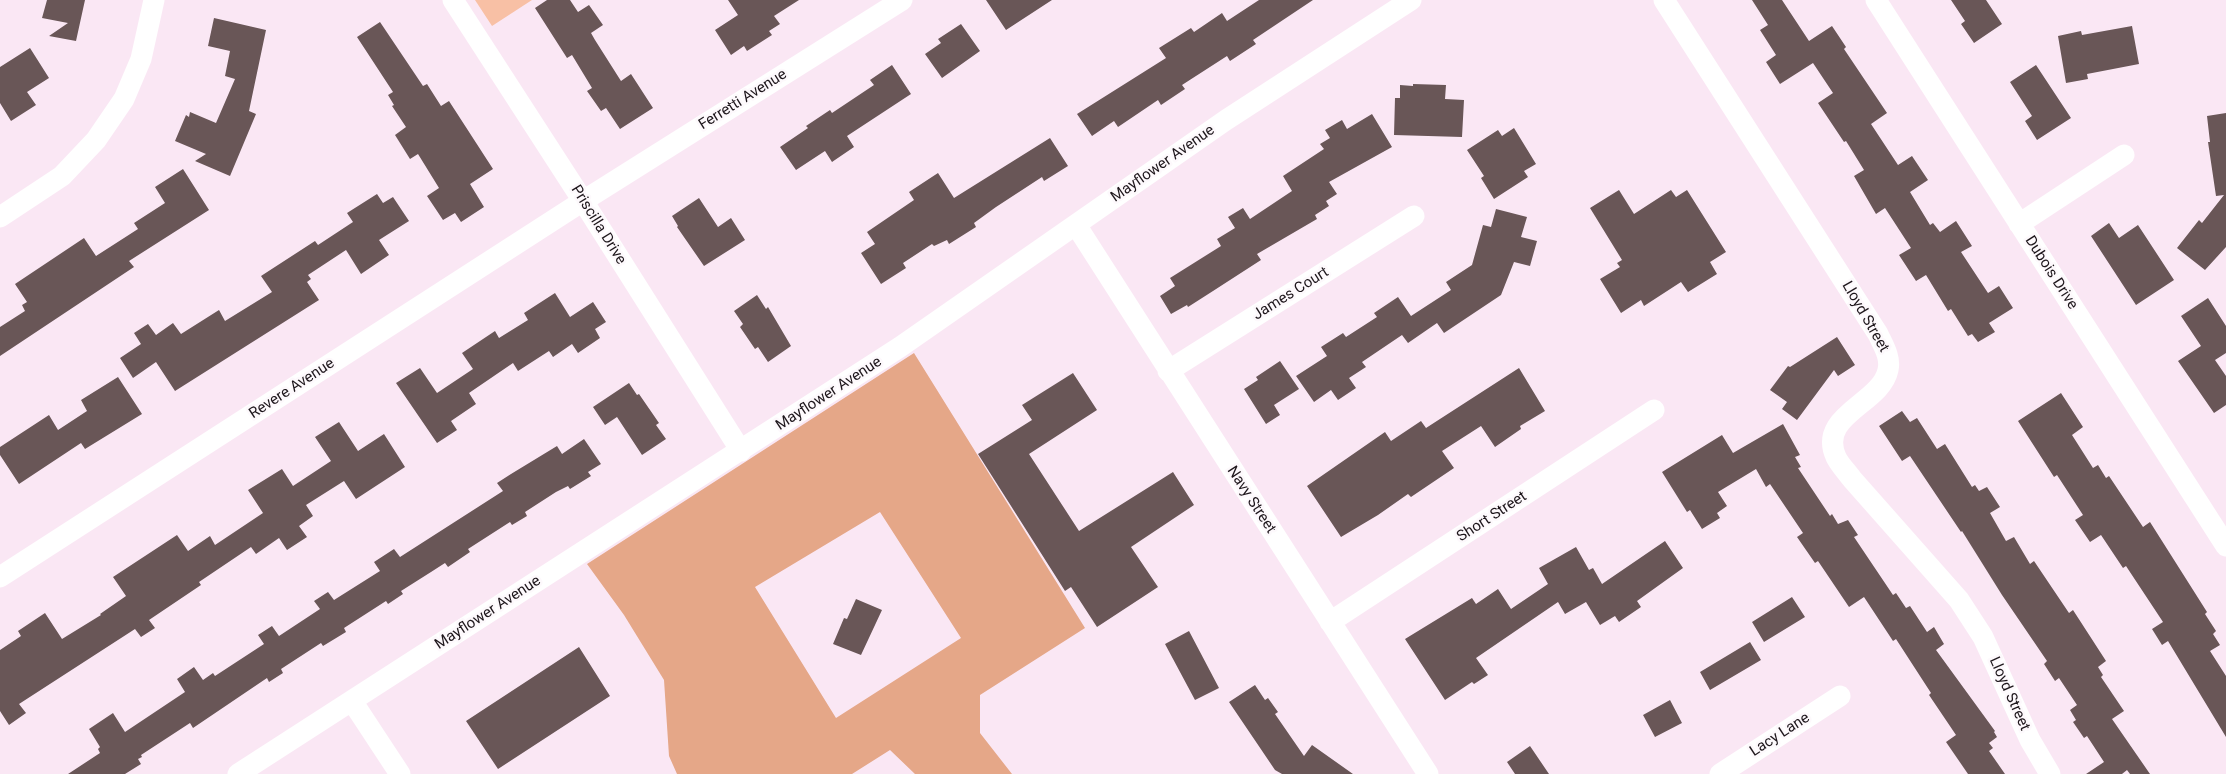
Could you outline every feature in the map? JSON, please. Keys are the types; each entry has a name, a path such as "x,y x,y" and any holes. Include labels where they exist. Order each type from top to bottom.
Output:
{"street":[{"path":"0,217 62,176 96,140 124,100 141,59 154,0"},
{"name":"Priscilla Drive","path":"453,0 584,201 741,451"},
{"name":"Ferretti Avenue","path":"584,201 902,0"},
{"name":"Mayflower Avenue","path":"238,774 900,347 1218,125 1411,0"},
{"name":"Lloyd Street","path":"1664,0 1873,326 1888,356 1888,371 1878,391 1845,416 1836,429 1832,444 1836,458 1852,479 1959,600 1983,637 2030,740 2050,774"},
{"name":"Dubois Drive","path":"1876,0 2226,546"},
{"path":"2019,224 2124,155"},
{"name":"Revere Avenue","path":"0,577 584,201"},
{"name":"James Court","path":"1168,371 1414,216"},
{"name":"Navy Street","path":"1076,225 1428,774"},
{"name":"Short Street","path":"1330,622 1654,410"},
{"name":"Lacy Lane","path":"1720,774 1840,696"},
{"path":"352,700 400,774"}],"shaded area":[{"path":"475,0 532,0 492,26"},
{"path":"914,353 1085,628 980,695 980,733 1012,774 915,774 890,750 852,774 677,774 669,756 664,680 624,615 587,564","holes":["880,512 961,638 836,718 755,587"]}],"building":[{"path":"47,0 85,0 76,41 49,36 68,23 42,18"},
{"path":"547,0 570,0 578,12 589,5 603,25 591,33 595,40 621,81 631,74 653,108 620,129 606,108 601,111 587,91 592,88 572,55 567,58 535,8"},
{"path":"728,0 799,0 774,16 780,24 769,31 772,35 747,51 744,46 731,55 715,30 738,15"},
{"path":"986,0 1052,0 1006,30"},
{"path":"1259,0 1313,0 1253,40 1256,44 1230,61 1227,56 1182,85 1185,89 1161,105 1158,100 1118,127 1114,121 1092,136 1077,114 1166,58 1159,48 1191,28 1194,32 1222,13 1227,21"},
{"path":"1752,0 1782,0 1809,41 1832,26 1846,47 1844,49 1887,113 1871,124 1898,165 1912,156 1928,180 1910,192 1930,225 1933,223 1940,232 1956,221 1972,246 1961,252 1988,293 1999,286 2013,308 1989,323 1995,332 1978,342 1972,334 1968,336 1951,309 1948,311 1926,275 1916,281 1899,255 1911,248 1885,208 1876,214 1854,176 1864,170 1846,141 1844,142 1818,103 1833,93 1813,63 1780,84 1766,62 1776,55 1760,30 1768,25"},
{"path":"1951,0 1986,0 2002,24 1974,43 1961,24 1965,21"},
{"path":"214,18 266,30 249,111 256,114 230,176 195,161 206,154 175,141 186,115 189,117 190,112 216,123 235,79 225,76 230,51 208,46"},
{"path":"380,22 423,86 427,84 441,106 449,101 493,169 470,184 484,207 461,222 455,213 443,220 427,196 439,188 418,154 410,159 395,135 406,127 392,106 394,105 388,95 393,92 357,37"},
{"path":"961,24 980,51 942,78 925,54 941,43 938,39"},
{"path":"2132,26 2139,64 2087,74 2088,79 2066,83 2058,36 2081,31 2082,35"},
{"path":"30,48 49,78 27,92 36,105 11,121 0,103 0,67"},
{"path":"892,65 911,94 847,136 854,147 832,162 825,151 796,170 780,147 830,110 832,113 874,85 870,80"},
{"path":"2036,65 2071,118 2037,140 2025,121 2032,116 2010,82"},
{"path":"1413,84 1446,85 1445,99 1464,100 1462,137 1394,135 1395,98 1400,98 1400,85 1413,86"},
{"path":"2226,113 2226,247 2205,270 2177,248 2199,220 2202,223 2224,195 2216,196 2208,142 2210,142 2207,116"},
{"path":"1372,114 1392,147 1329,182 1337,194 1326,201 1329,206 1315,215 1317,219 1257,254 1261,260 1188,307 1187,305 1171,314 1160,296 1175,286 1170,278 1221,246 1217,239 1235,228 1228,217 1243,208 1250,219 1292,191 1283,176 1324,149 1320,144 1330,138 1325,130 1342,120 1347,129"},
{"path":"1514,128 1536,164 1524,171 1528,177 1494,199 1481,178 1484,176 1467,150 1498,130 1502,136"},
{"path":"1050,138 1068,166 1044,181 1042,177 996,207 974,223 976,227 949,244 947,240 934,246 932,244 903,263 906,268 881,284 861,253 875,244 867,232 914,200 909,192 938,173 954,198"},
{"path":"183,169 209,210 129,261 134,267 0,356 0,327 25,311 22,305 27,302 15,284 84,238 96,256 138,229 134,223 165,203 155,187"},
{"path":"1619,190 1634,214 1671,190 1676,197 1687,190 1726,252 1710,262 1717,274 1688,292 1681,282 1644,306 1641,300 1621,313 1600,279 1620,267 1617,263 1622,260 1590,208"},
{"path":"377,194 383,203 393,197 409,221 379,240 389,255 361,274 346,250 308,275 311,279 307,282 319,300 175,391 156,362 133,378 120,358 141,344 134,333 148,324 156,335 173,323 181,334 219,310 225,321 272,292 261,276 315,241 318,245 353,222 347,213"},
{"path":"699,198 718,227 731,218 745,240 704,266 677,227 672,216"},
{"path":"1496,209 1527,217 1521,237 1537,241 1530,266 1514,262 1501,295 1444,333 1437,323 1408,343 1402,335 1362,362 1366,367 1349,378 1356,388 1338,400 1331,390 1314,402 1296,376 1327,356 1321,347 1343,333 1346,337 1377,317 1374,313 1398,297 1411,316 1451,290 1446,282 1472,265 1483,225 1491,227"},
{"path":"2109,223 2119,238 2138,225 2174,280 2136,305 2091,236"},
{"path":"555,293 570,317 593,302 606,322 595,329 600,338 578,353 572,344 553,357 549,351 518,371 513,363 469,393 476,404 451,421 457,430 437,443 396,383 420,368 437,393 473,369 462,353 495,331 499,338 528,320 524,313"},
{"path":"757,295 766,309 768,307 791,346 768,362 758,347 755,349 740,327 743,324 734,311"},
{"path":"2208,298 2226,326 2226,353 2215,360 2226,376 2226,405 2214,413 2178,361 2201,346 2181,316"},
{"path":"1837,337 1855,365 1838,376 1834,370 1797,420 1782,409 1787,402 1770,390 1788,366 1790,367"},
{"path":"1280,361 1299,389 1274,405 1280,415 1266,424 1244,389 1258,380 1256,377"},
{"path":"1519,368 1545,411 1520,426 1521,429 1495,447 1481,426 1442,451 1454,468 1411,497 1408,494 1341,537 1307,486 1385,432 1391,441 1421,421 1426,428"},
{"path":"1073,373 1097,410 1029,454 1079,531 1173,472 1194,505 1131,547 1158,587 1097,627 1071,587 1065,591 978,454 1032,420 1022,405"},
{"path":"118,377 142,414 85,449 81,443 19,484 0,455 0,447 49,415 58,430 87,411 81,400"},
{"path":"629,383 659,423 656,425 666,439 642,455 617,417 605,425 593,407"},
{"path":"2061,393 2083,427 2072,435 2093,468 2098,465 2106,478 2109,476 2143,527 2150,522 2207,612 2205,614 2216,631 2213,634 2220,645 2210,651 2226,676 2226,737 2168,641 2162,645 2152,629 2163,622 2126,566 2123,568 2101,535 2090,542 2075,520 2083,515 2057,475 2054,477 2018,421"},
{"path":"1902,411 1910,422 1917,418 1937,449 1945,444 1972,487 1975,485 1979,491 1987,487 2000,507 1990,513 2006,541 2014,537 2030,564 2034,561 2069,613 2073,610 2106,661 2098,667 2103,675 2101,677 2124,711 2112,719 2150,774 2130,774 2127,770 2122,774 2086,774 2104,762 2087,736 2084,738 2073,722 2076,720 2070,710 2077,705 2059,678 2055,681 2044,664 2047,661 2002,595 1962,531 1910,456 1902,461 1879,426"},
{"path":"339,422 358,451 384,434 405,467 356,499 344,481 306,505 313,516 299,526 307,537 287,550 279,538 256,554 251,547 199,582 201,585 149,620 155,628 141,637 135,629 19,704 26,713 9,725 0,711 0,650 21,636 18,631 45,613 62,639 101,615 126,596 113,577 177,535 188,551 210,536 215,545 263,513 248,490 282,469 293,486 331,461 315,437"},
{"path":"1783,424 1800,455 1795,457 1801,467 1798,468 1830,516 1832,514 1838,524 1848,520 1858,535 1854,537 1893,595 1896,593 1906,608 1910,606 1927,632 1934,627 1944,644 1936,650 1995,731 1997,737 1989,743 1993,748 1989,751 2005,774 1968,774 1946,742 1956,735 1929,695 1931,693 1896,639 1893,641 1864,597 1849,607 1818,561 1815,563 1797,537 1803,533 1770,484 1766,487 1756,469 1718,492 1727,506 1717,513 1720,518 1702,529 1690,510 1687,512 1662,472 1722,435 1733,453"},
{"path":"584,439 601,464 588,472 591,476 570,489 568,486 556,492 525,512 527,516 512,525 510,522 468,549 470,552 448,567 445,563 401,591 403,594 388,604 386,601 344,628 346,632 323,646 321,643 281,669 283,673 269,682 267,678 193,728 190,723 141,755 142,757 138,759 141,764 125,774 68,774 100,753 98,749 100,747 89,729 113,713 125,732 185,692 177,679 194,667 203,680 213,673 215,676 264,644 258,635 272,626 279,636 320,609 314,601 328,592 334,600 380,571 374,562 394,549 400,557 503,491 497,483 511,474 557,446 562,454"},
{"path":"1665,541 1683,568 1637,601 1641,607 1619,622 1615,616 1600,625 1586,602 1565,614 1558,602 1476,658 1488,675 1474,684 1472,682 1445,700 1405,639 1472,598 1476,604 1498,589 1511,609 1548,584 1539,568 1576,547 1589,570 1593,568 1602,584"},
{"path":"1792,597 1805,617 1764,642 1752,622"},
{"path":"856,599 882,610 861,655 833,644 844,618 847,619"},
{"path":"1189,631 1219,688 1195,700 1165,644"},
{"path":"1750,642 1761,660 1710,690 1700,672"},
{"path":"579,647 610,696 498,769 466,721"},
{"path":"1255,685 1265,700 1268,698 1278,712 1275,714 1304,756 1312,745 1353,774 1282,774 1275,770 1229,702"},
{"path":"1670,700 1682,723 1655,737 1643,715"},
{"path":"1530,746 1549,774 1515,774 1507,762"}]}
